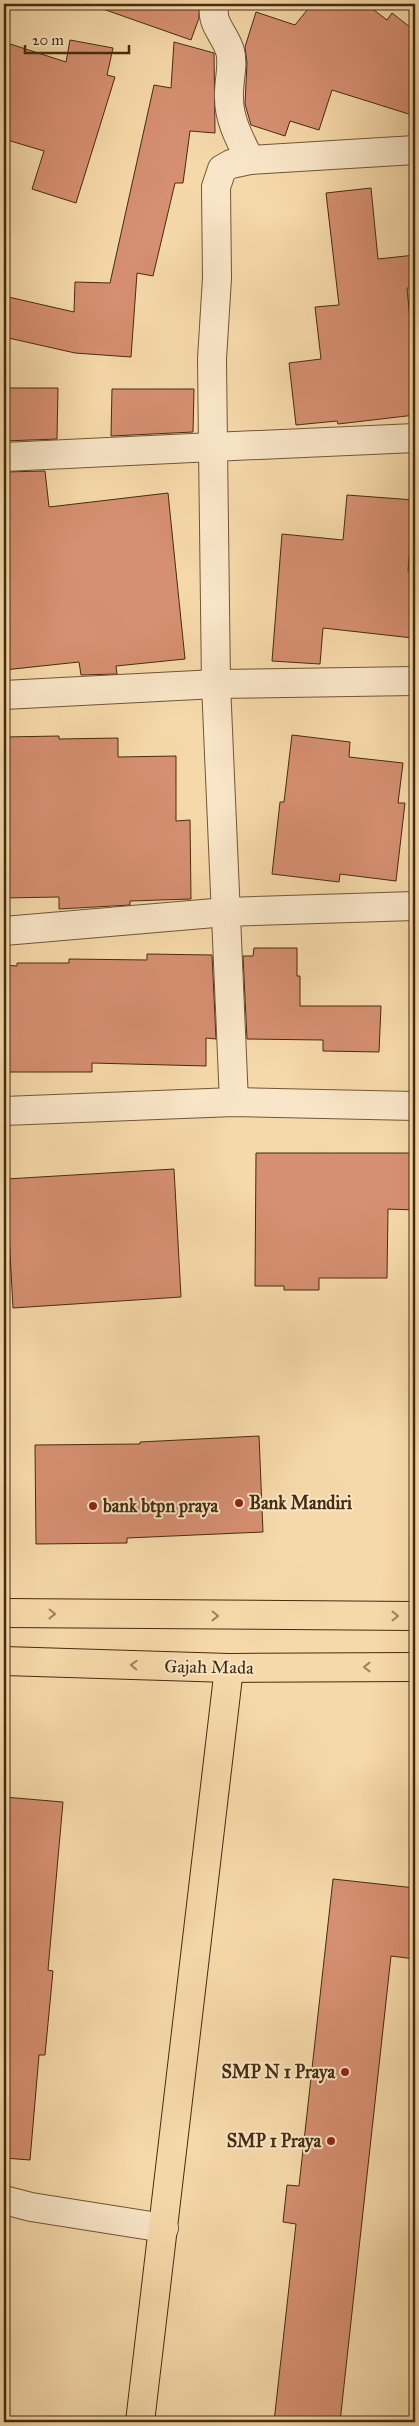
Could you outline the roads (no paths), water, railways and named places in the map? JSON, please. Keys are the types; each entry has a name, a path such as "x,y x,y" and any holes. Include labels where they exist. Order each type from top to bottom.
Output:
{"main road":[{"path":"4,1613 415,1616"},
{"name":"Gajah Mada","path":"4,1661 229,1668 415,1667"},
{"path":"140,2422 229,1668"}],"street":[{"path":"215,4 213,10 214,19 231,53 229,100 233,122 250,160"},
{"path":"234,1102 216,684 212,359 217,278 216,187 222,169 231,164 250,160 415,150"},
{"path":"4,457 415,438"},
{"path":"4,695 216,684 415,681"},
{"path":"4,930 226,912 415,906"},
{"path":"4,1111 234,1102 415,1106"},
{"path":"4,2200 31,2207 164,2228"}],"place":[{"name":"Bank Mandiri","path":"239,1503"},
{"name":"bank btpn praya","path":"93,1506"},
{"name":"SMP N 1 Praya","path":"345,2072"},
{"name":"SMP 1 Praya","path":"331,2141"}]}
